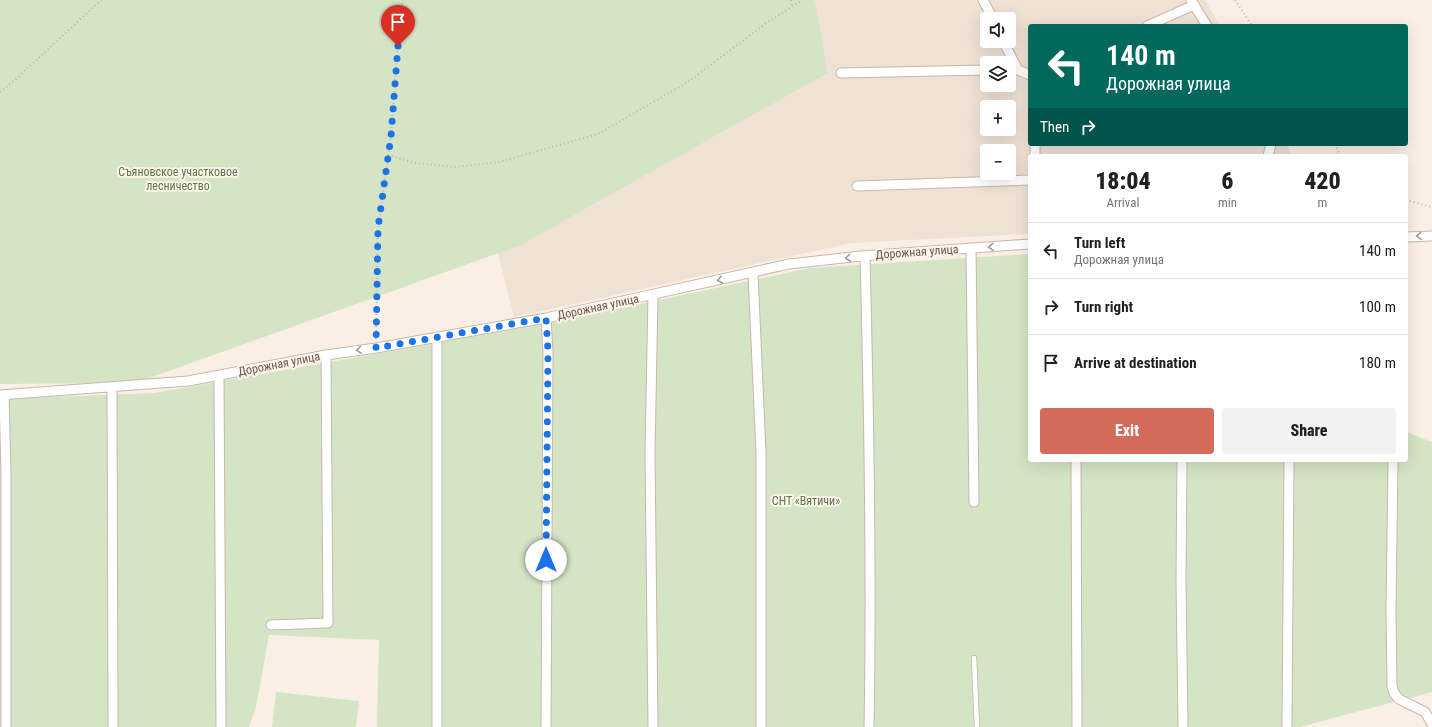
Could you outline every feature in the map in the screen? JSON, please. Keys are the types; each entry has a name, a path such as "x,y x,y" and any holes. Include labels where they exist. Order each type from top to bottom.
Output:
{"street":[{"path":"983,0 989,12"},
{"path":"1151,24 1193,3 1206,24"},
{"path":"841,73 980,70"},
{"path":"1016,71 1028,75"},
{"path":"857,186 1028,180"},
{"path":"1408,237 1432,236"},
{"name":"Дорожная улица","path":"2,395 188,381 326,355 437,338 546,318 789,264 865,256 1028,244"},
{"path":"971,248 974,502"},
{"path":"865,256 871,657 869,727"},
{"path":"753,272 761,453 761,727"},
{"path":"653,295 650,454 653,727"},
{"path":"546,318 548,352 546,727"},
{"path":"437,338 437,727"},
{"path":"271,625 328,623 326,355"},
{"path":"219,375 222,727"},
{"path":"112,387 113,727"},
{"path":"2,395 6,473 6,727"},
{"path":"1076,462 1077,727"},
{"path":"1182,462 1180,580 1183,727"},
{"path":"1287,727 1289,462"},
{"path":"1393,462 1391,610 1392,686 1394,693 1399,699 1425,712 1432,724"}],"lane":[{"path":"974,658 977,727"}],"path":[{"path":"0,92 15,80 101,0"},
{"path":"376,348 378,228 391,136 399,31 403,0"},
{"path":"791,0 792,7"},
{"path":"388,155 415,163 455,167 499,162 598,134 688,82 765,24 802,0"},
{"path":"1235,0 1251,24"},
{"path":"1408,201 1432,207"}],"shaded area":[{"path":"815,0 1205,0 1219,24 1028,24 1028,146 1288,146 1290,154 1028,154 1028,234 851,243 514,317 498,253 571,217 828,73"}],"green space":[{"name":"Съяновское участковое лесничество","path":"0,0 815,0 828,73 521,245 135,383 0,384"},
{"name":"СНТ «Вятичи»","path":"1028,254 1028,462 1408,462 1408,433 1432,442 1432,692 1299,727 377,727 379,640 269,635 256,707 249,727 0,727 0,399 155,393 555,322 810,268"},
{"path":"276,692 359,701 356,727 272,727"}],"route":[{"path":"398,46 391,136 378,228 376,348 546,318 548,352 546,560"}]}
